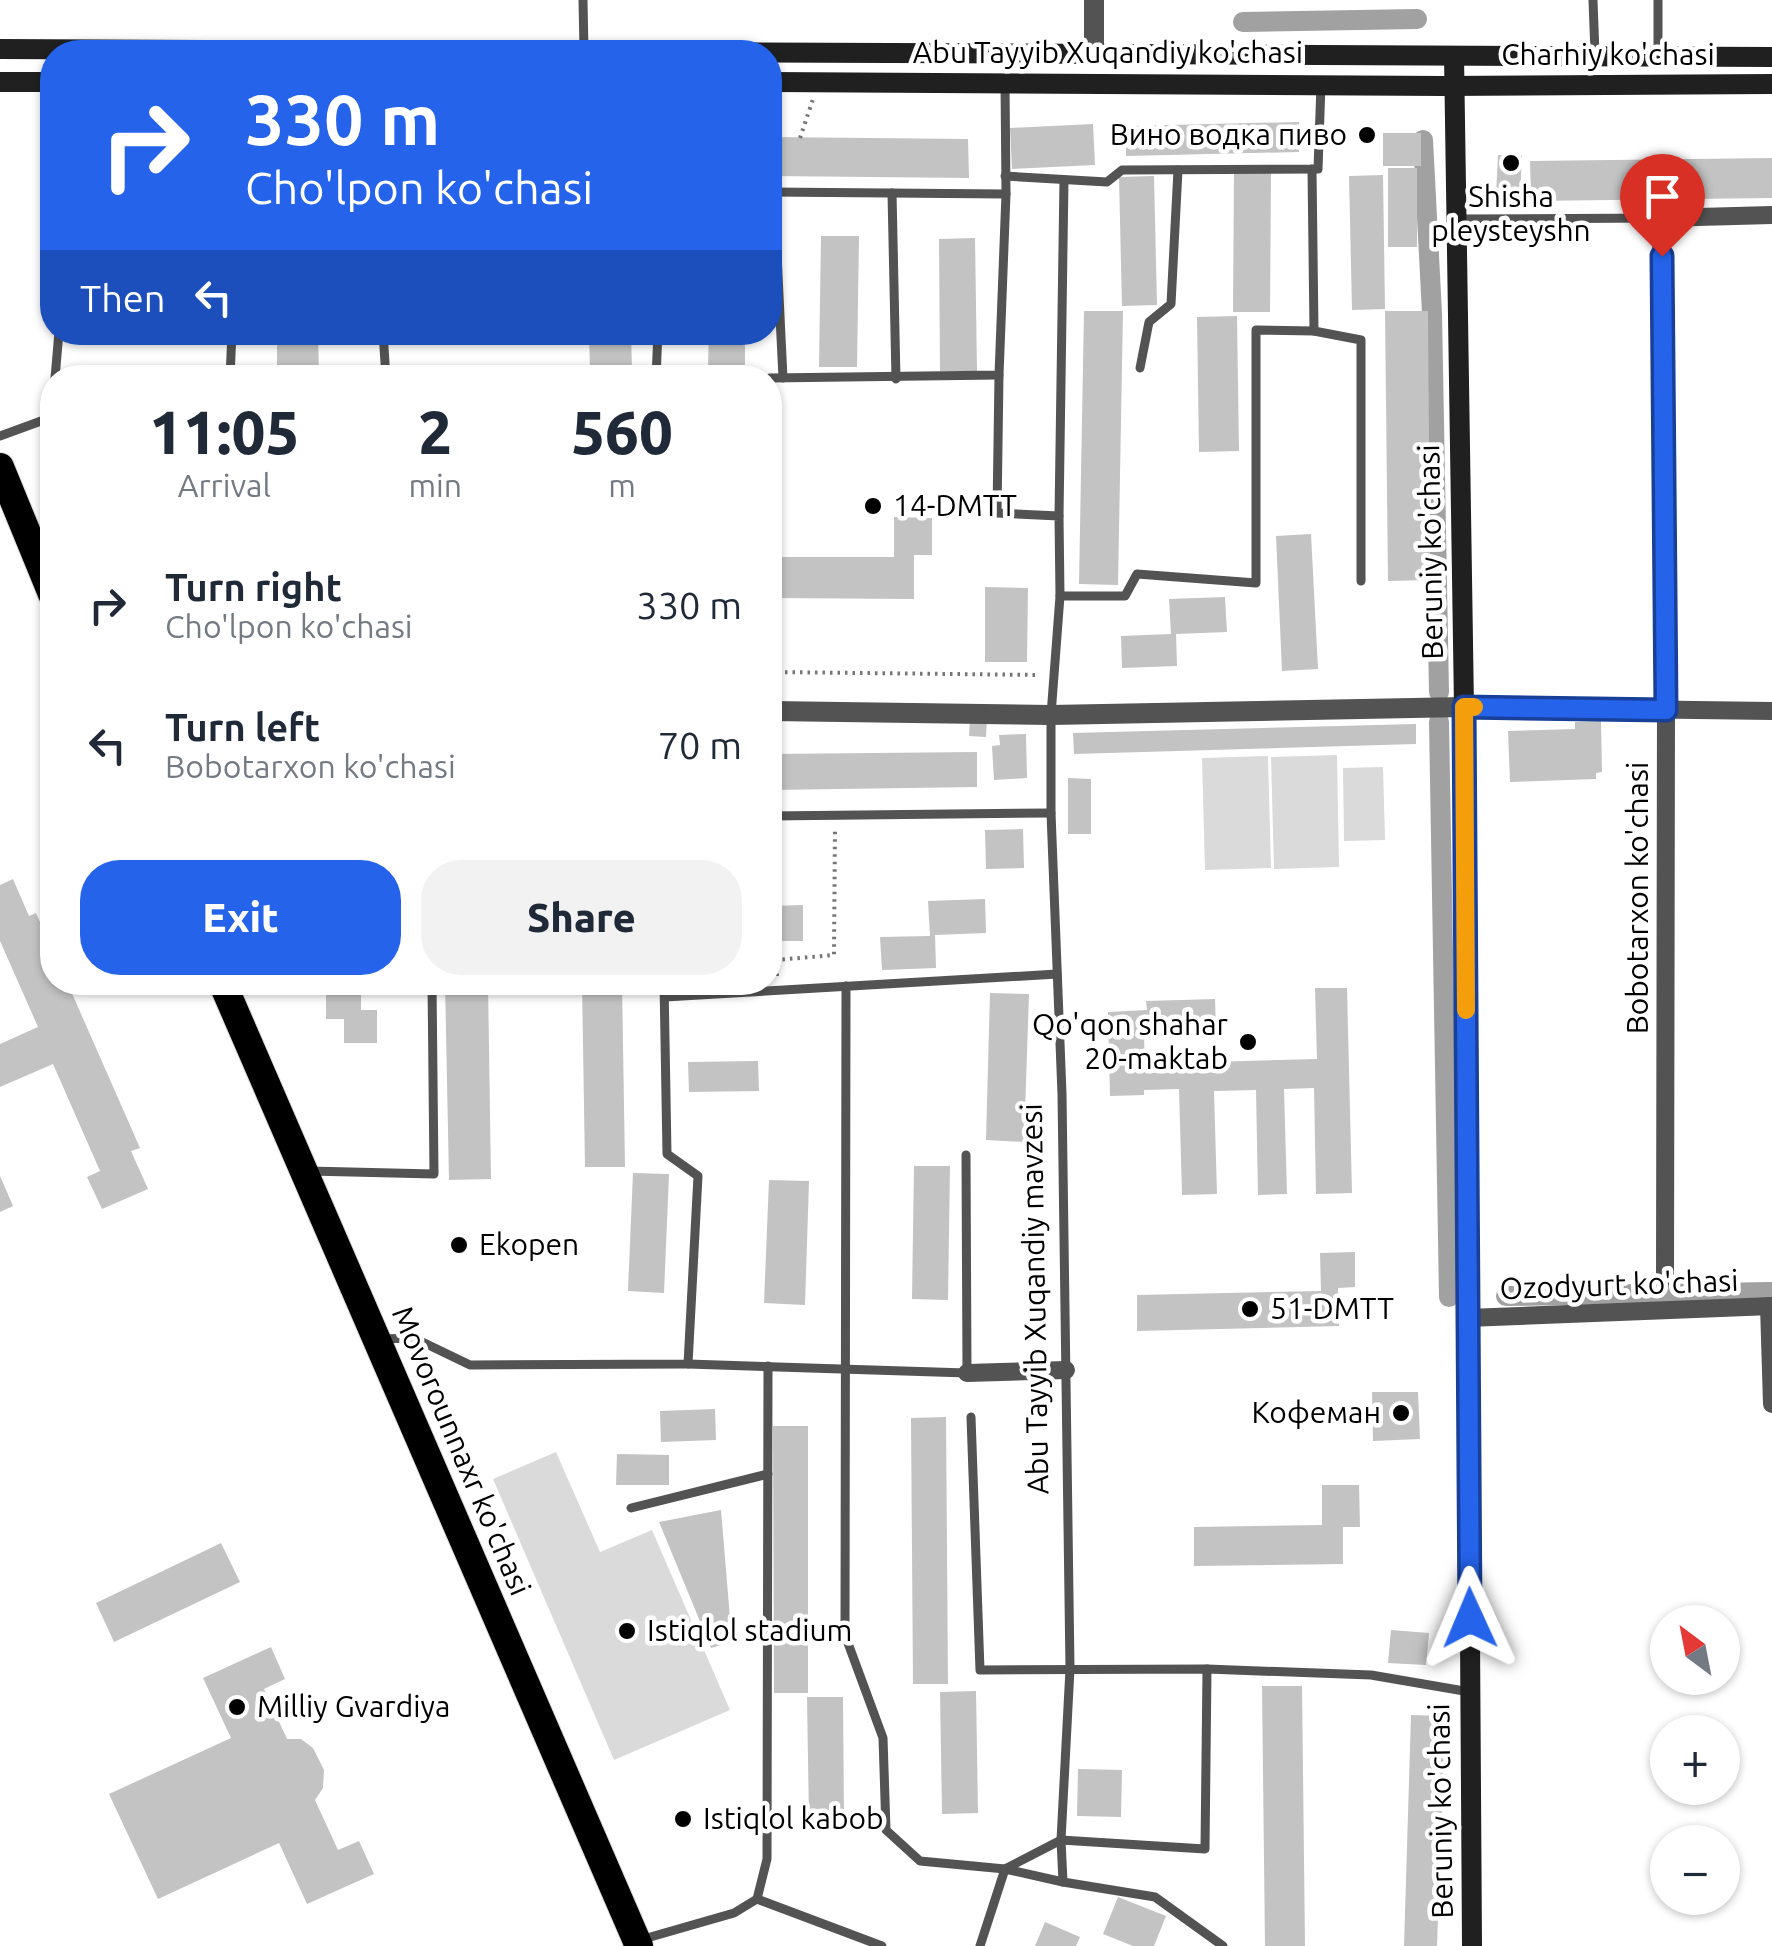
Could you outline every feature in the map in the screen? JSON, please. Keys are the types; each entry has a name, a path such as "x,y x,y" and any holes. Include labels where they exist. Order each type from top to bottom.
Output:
{"highway":[{"path":"0,467 40,565"},
{"name":"Movorounnaxr ko'chasi","path":"228,995 638,1944"}],"main road":[{"name":"Charhiy ko'chasi","path":"0,49 40,49"},
{"name":"Charhiy ko'chasi","path":"782,53 1772,57"},
{"name":"Beruniy ko'chasi","path":"1454,56 1449,86 1456,218 1464,707 1472,1946"},
{"path":"0,82 40,82"},
{"name":"Abu Tayyib Xuqandiy ko'chasi","path":"782,82 1449,86"},
{"name":"Charhiy ko'chasi","path":"1449,86 1772,84"}],"street":[{"path":"1094,0 1094,54"},
{"path":"1661,218 1772,216"},
{"name":"Bobotarxon ko'chasi","path":"1661,218 1666,1278"},
{"path":"782,711 1050,715 1464,707 1772,711"},
{"path":"1770,1306 1772,1404"},
{"name":"Ozodyurt ko'chasi","path":"1467,1318 1770,1306"},
{"path":"966,1372 1066,1370"}],"lane":[{"path":"583,0 584,40"},
{"path":"1593,0 1595,57"},
{"path":"1658,0 1658,56"},
{"path":"1005,82 1006,194 997,513 1059,516"},
{"path":"1006,176 1107,182 1122,170 1318,169 1321,85"},
{"path":"1312,169 1314,331"},
{"path":"1140,368 1148,322 1171,304 1178,170"},
{"name":"Abu Tayyib Xuqandiy mavzesi","path":"1063,1882 1060,1840 1070,1670 1062,1094 1050,715 1060,596 1064,180"},
{"path":"782,192 1006,194"},
{"path":"892,193 896,379"},
{"path":"1456,218 1661,218"},
{"path":"1060,596 1126,596 1137,574 1256,583 1256,330 1314,331 1360,340 1361,582"},
{"path":"781,345 783,378 999,376"},
{"path":"0,436 40,421"},
{"path":"782,816 1051,814"},
{"path":"782,990 1058,974"},
{"path":"846,986 845,1635 883,1738 886,1830 920,1862 1005,1869 1155,1897 1223,1946"},
{"path":"304,1171 434,1174 432,995"},
{"path":"688,1364 698,1176 667,1154 665,997 697,995"},
{"path":"377,1339 414,1338 470,1365 688,1364 966,1372 966,1154"},
{"path":"638,1944 734,1913 756,1898 767,1859 768,1366"},
{"path":"971,1417 980,1670 1206,1668 1371,1675 1470,1692"},
{"path":"630,1508 768,1474"},
{"path":"980,1946 1005,1869 1060,1840 1206,1849 1206,1668"},
{"path":"756,1898 882,1946"}],"path":[{"path":"800,138 813,99"},
{"path":"782,672 1054,675"},
{"path":"782,959 834,955 835,816"}],"shaded area":[{"path":"1337,755 1339,867 1274,869 1271,757"},
{"path":"1268,756 1271,868 1205,870 1202,758"},
{"path":"1383,767 1385,840 1344,841 1343,768"},
{"name":"Istiqlol stadium","path":"556,1452 600,1552 652,1530 730,1710 614,1760 493,1479"}],"building":[{"path":"1299,122 1299,152 1126,156 1126,126"},
{"path":"1093,124 1095,165 1012,169 1010,128"},
{"path":"1383,133 1421,133 1421,166 1383,166"},
{"path":"782,137 968,139 969,178 782,176"},
{"path":"1498,155 1522,156 1520,196 1496,195"},
{"path":"1772,158 1772,198 1531,201 1530,161"},
{"path":"1388,168 1417,168 1417,247 1388,247"},
{"path":"1234,172 1271,172 1270,312 1233,312"},
{"path":"1383,175 1385,309 1352,310 1349,176"},
{"path":"1154,176 1157,305 1122,306 1119,177"},
{"path":"821,236 859,236 857,367 819,367"},
{"path":"975,238 977,371 940,371 939,239"},
{"path":"1084,311 1123,311 1118,585 1079,584"},
{"path":"1385,311 1428,311 1430,580 1388,581"},
{"path":"1237,316 1239,451 1199,452 1197,317"},
{"path":"277,345 318,345 319,365 277,365"},
{"path":"589,345 631,345 632,365 590,365"},
{"path":"709,345 745,345 745,365 708,365"},
{"path":"894,517 932,518 932,555 914,555 914,599 782,598 782,557 894,557"},
{"path":"1311,534 1318,669 1282,671 1276,536"},
{"path":"985,587 1028,588 1027,662 985,662"},
{"path":"1225,597 1227,632 1176,634 1177,666 1122,668 1121,636 1171,634 1169,599"},
{"path":"970,718 987,719 986,737 969,736"},
{"path":"1601,721 1602,772 1596,773 1596,779 1510,782 1508,731 1575,729 1575,722"},
{"path":"1416,724 1416,744 1074,754 1073,733"},
{"path":"1026,734 1027,778 994,780 992,746 1000,745 999,735"},
{"path":"977,752 977,787 782,790 782,754"},
{"path":"1068,778 1091,779 1091,834 1068,834"},
{"path":"1023,829 1024,868 986,869 985,830"},
{"path":"13,879 29,916 36,913 40,922 40,995 73,995 140,1148 131,1151 148,1189 102,1209 87,1177 100,1171 53,1064 0,1087 0,1044 38,1027 0,941 0,885"},
{"path":"985,899 986,933 935,935 936,968 882,970 880,937 930,936 928,901"},
{"path":"803,905 803,941 782,941 782,906"},
{"path":"1315,988 1347,988 1352,1193 1316,1194 1314,1088 1284,1089 1287,1194 1258,1195 1256,1090 1214,1091 1217,1194 1182,1195 1179,1089 1110,1096 1108,1012 1147,1010 1146,1001 1215,999 1216,1032 1144,1034 1145,1073 1179,1072 1178,1063 1317,1059"},
{"path":"990,993 1029,994 1024,1142 986,1140"},
{"path":"326,995 361,995 361,1010 377,1010 377,1043 344,1043 344,1019 326,1019"},
{"path":"445,995 488,995 491,1179 449,1180"},
{"path":"582,995 622,995 625,1167 585,1167"},
{"path":"758,1061 759,1091 689,1092 688,1062"},
{"path":"914,1166 950,1166 948,1300 912,1299"},
{"path":"633,1173 669,1174 664,1293 628,1291"},
{"path":"0,1176 13,1206 0,1212"},
{"path":"769,1180 809,1181 805,1305 764,1303"},
{"path":"1355,1252 1355,1287 1338,1288 1339,1326 1137,1331 1137,1295 1321,1291 1320,1253"},
{"path":"1372,1392 1418,1392 1420,1439 1373,1441"},
{"path":"715,1409 716,1440 661,1442 660,1411"},
{"path":"946,1417 948,1684 913,1684 911,1418"},
{"path":"773,1426 808,1426 808,1693 774,1693"},
{"path":"617,1454 669,1455 669,1485 616,1485"},
{"path":"1322,1485 1359,1485 1360,1527 1343,1527 1343,1564 1194,1566 1194,1527 1322,1525"},
{"path":"721,1510 732,1642 711,1648 659,1522"},
{"path":"221,1543 240,1582 114,1642 96,1603"},
{"path":"1391,1630 1429,1633 1426,1665 1388,1663"},
{"path":"271,1647 285,1679 264,1689 287,1739 301,1739 313,1748 324,1770 323,1788 315,1800 338,1850 359,1841 374,1874 307,1904 279,1843 158,1899 109,1794 231,1738 203,1678"},
{"path":"1262,1686 1302,1686 1305,1946 1265,1946"},
{"path":"976,1691 978,1813 942,1814 940,1692"},
{"path":"807,1697 843,1697 844,1819 809,1820"},
{"path":"1411,1715 1445,1716 1437,1946 1404,1946"},
{"path":"1078,1769 1122,1770 1121,1817 1077,1816"},
{"path":"1118,1897 1166,1916 1154,1946 1133,1946 1103,1934"},
{"path":"1045,1922 1080,1937 1076,1946 1035,1946"}],"waterway":[{"path":"1243,22 1417,19"},
{"path":"1423,140 1432,313 1439,692"},
{"path":"1439,722 1449,1297"},
{"path":"1506,1296 1772,1292"}],"slow traffic":[{"path":"1466,1010 1464,707 1474,707"}],"place":[{"name":"Вино водка пиво","path":"1367,135"},
{"name":"Shisha pleysteyshn","path":"1511,163"},
{"name":"14-DMTT","path":"873,506"},
{"name":"Qo'qon shahar 20-maktab","path":"1248,1042"},
{"name":"Ekopen","path":"459,1245"},
{"name":"51-DMTT","path":"1250,1309"},
{"name":"Кофеман","path":"1401,1413"},
{"name":"Istiqlol stadium","path":"627,1631"},
{"name":"Milliy Gvardiya","path":"237,1707"},
{"name":"Istiqlol kabob","path":"683,1819"}],"route":[{"path":"1470,1618 1464,707 1666,710 1662,256"}]}
